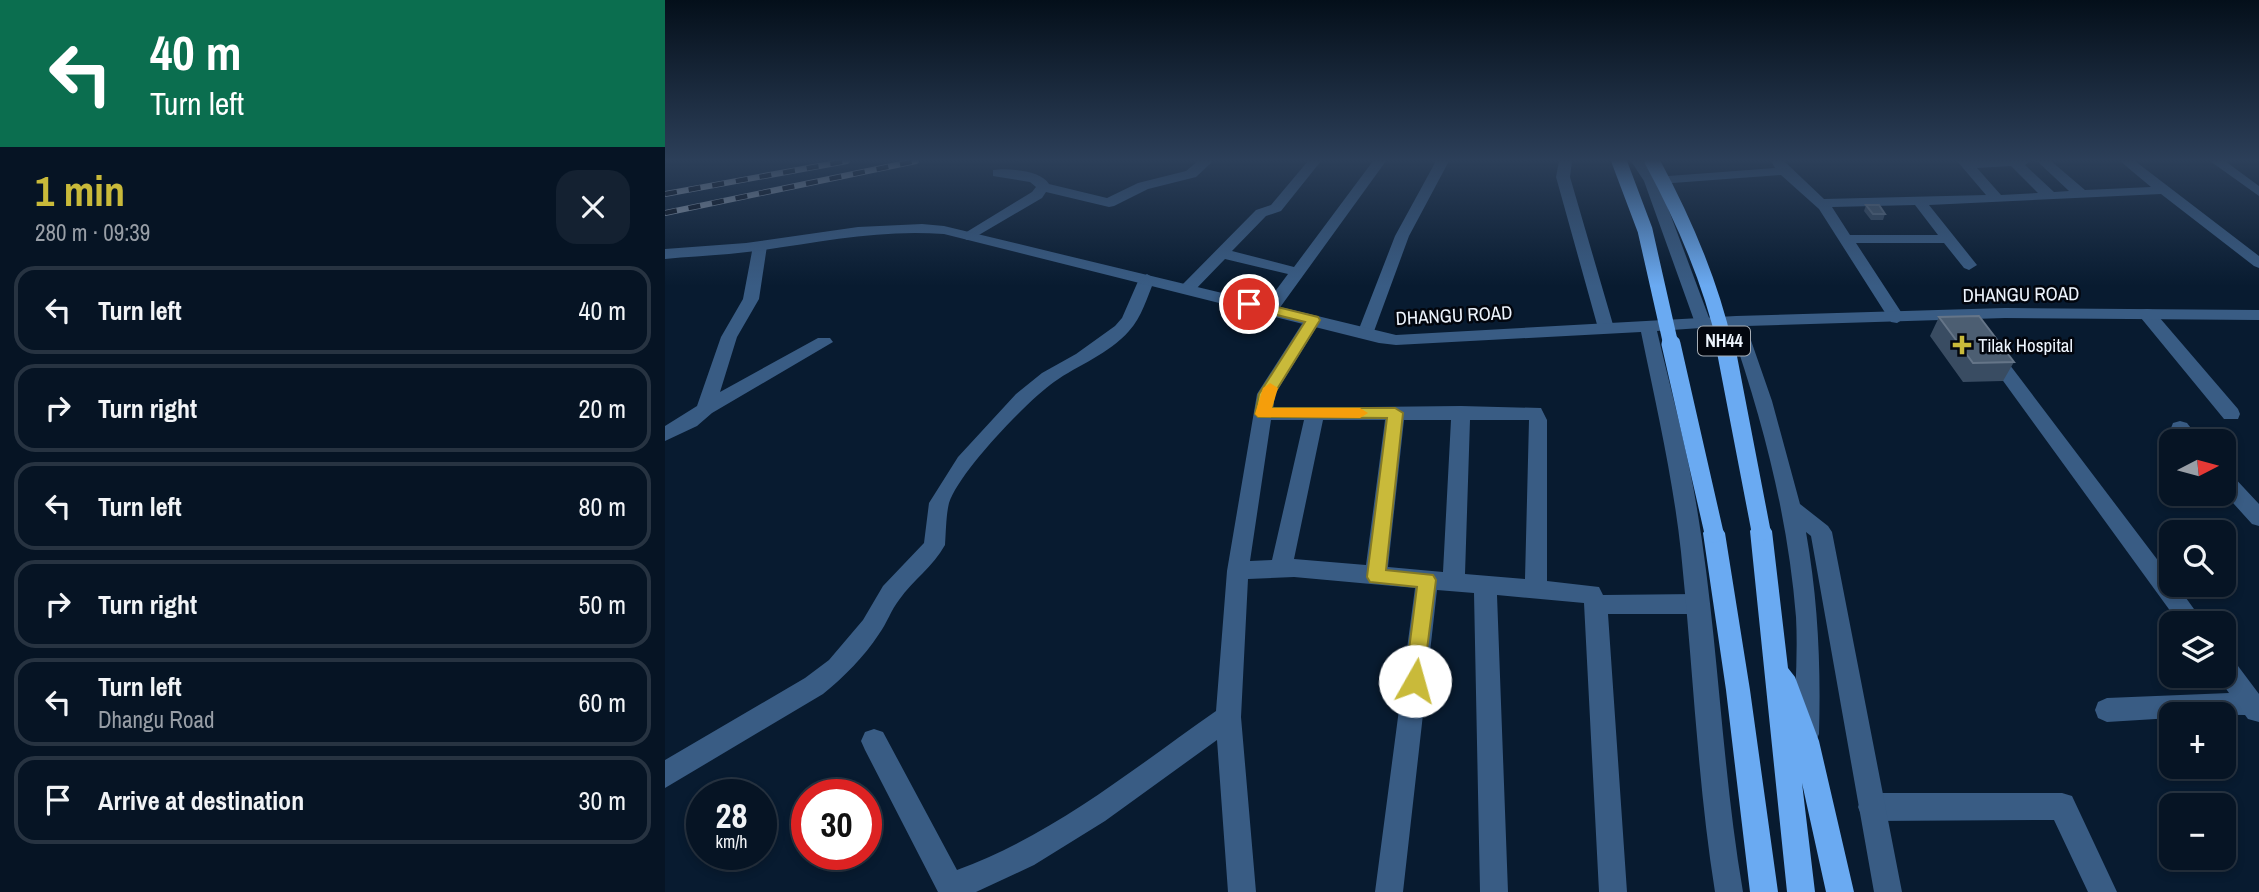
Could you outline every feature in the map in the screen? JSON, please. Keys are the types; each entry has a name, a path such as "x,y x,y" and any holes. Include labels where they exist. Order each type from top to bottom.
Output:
{"highway":[{"name":"NH44","path":"1635,203 1645,230 1714,533 1738,690 1764,892"},
{"name":"NH44","path":"1673,203 1691,238 1729,357 1761,531 1801,892"},
{"path":"1773,649 1806,741 1839,889"}],"street":[{"path":"968,236 1024,203"},
{"path":"1187,289 1261,213 1276,208 1281,203"},
{"path":"1270,309 1349,203"},
{"path":"1365,334 1402,236 1420,203"},
{"path":"1570,203 1606,328"},
{"path":"1659,203 1703,323"},
{"path":"1819,203 1838,203"},
{"path":"1819,203 1896,318"},
{"path":"1920,203 1969,265"},
{"path":"2181,203 2258,261"},
{"name":"DHANGU ROAD","path":"665,254 759,246 881,228 915,226 968,236 1396,340 1736,321 1963,315 2259,315"},
{"path":"1845,239 1949,239"},
{"path":"705,409 729,337 751,299 759,246"},
{"path":"1220,253 1297,272"},
{"path":"665,775 814,686 837,668 871,627 891,593 929,553 936,533 939,503 965,462 1022,398 1048,377 1082,358 1121,330 1130,319 1147,279"},
{"path":"2147,314 2231,414"},
{"path":"1963,315 2183,611"},
{"path":"1242,892 1228,717 1238,571 1266,394 1313,320"},
{"path":"1736,321 1751,360 1779,457 1789,507 1807,624 1809,659 1806,741"},
{"path":"1648,326 1683,486 1711,761 1729,892"},
{"path":"665,434 691,421 705,409 782,363 824,342"},
{"path":"1454,583 1461,412"},
{"path":"1263,414 1529,412 1537,416 1536,589"},
{"path":"1281,568 1315,413"},
{"path":"1377,577 1395,413"},
{"path":"2237,493 2259,518"},
{"path":"1789,507 1821,532 1888,892"},
{"path":"1238,571 1281,568 1587,593 1594,597 1613,892"},
{"path":"1389,892 1427,580"},
{"path":"1485,585 1494,892"},
{"path":"1595,606 1697,604"},
{"path":"2236,682 2255,708"},
{"path":"2107,710 2255,708"},
{"path":"874,741 949,884 954,886 1023,855 1089,814 1228,717"},
{"path":"1872,807 2062,806 2103,892"}],"building":[{"path":"1866,205 1879,205 1885,214 1873,214"},
{"path":"1979,316 2014,362 1973,363 1939,317"}],"railway":[{"path":"665,213 715,203"}],"slow traffic":[{"path":"1270,388 1266,394 1263,414 1360,413"}],"place":[{"name":"Tilak Hospital","path":"1962,345"}],"route":[{"path":"1249,304 1313,320 1266,394 1263,414 1395,413 1377,577 1427,580 1415,681"}]}
